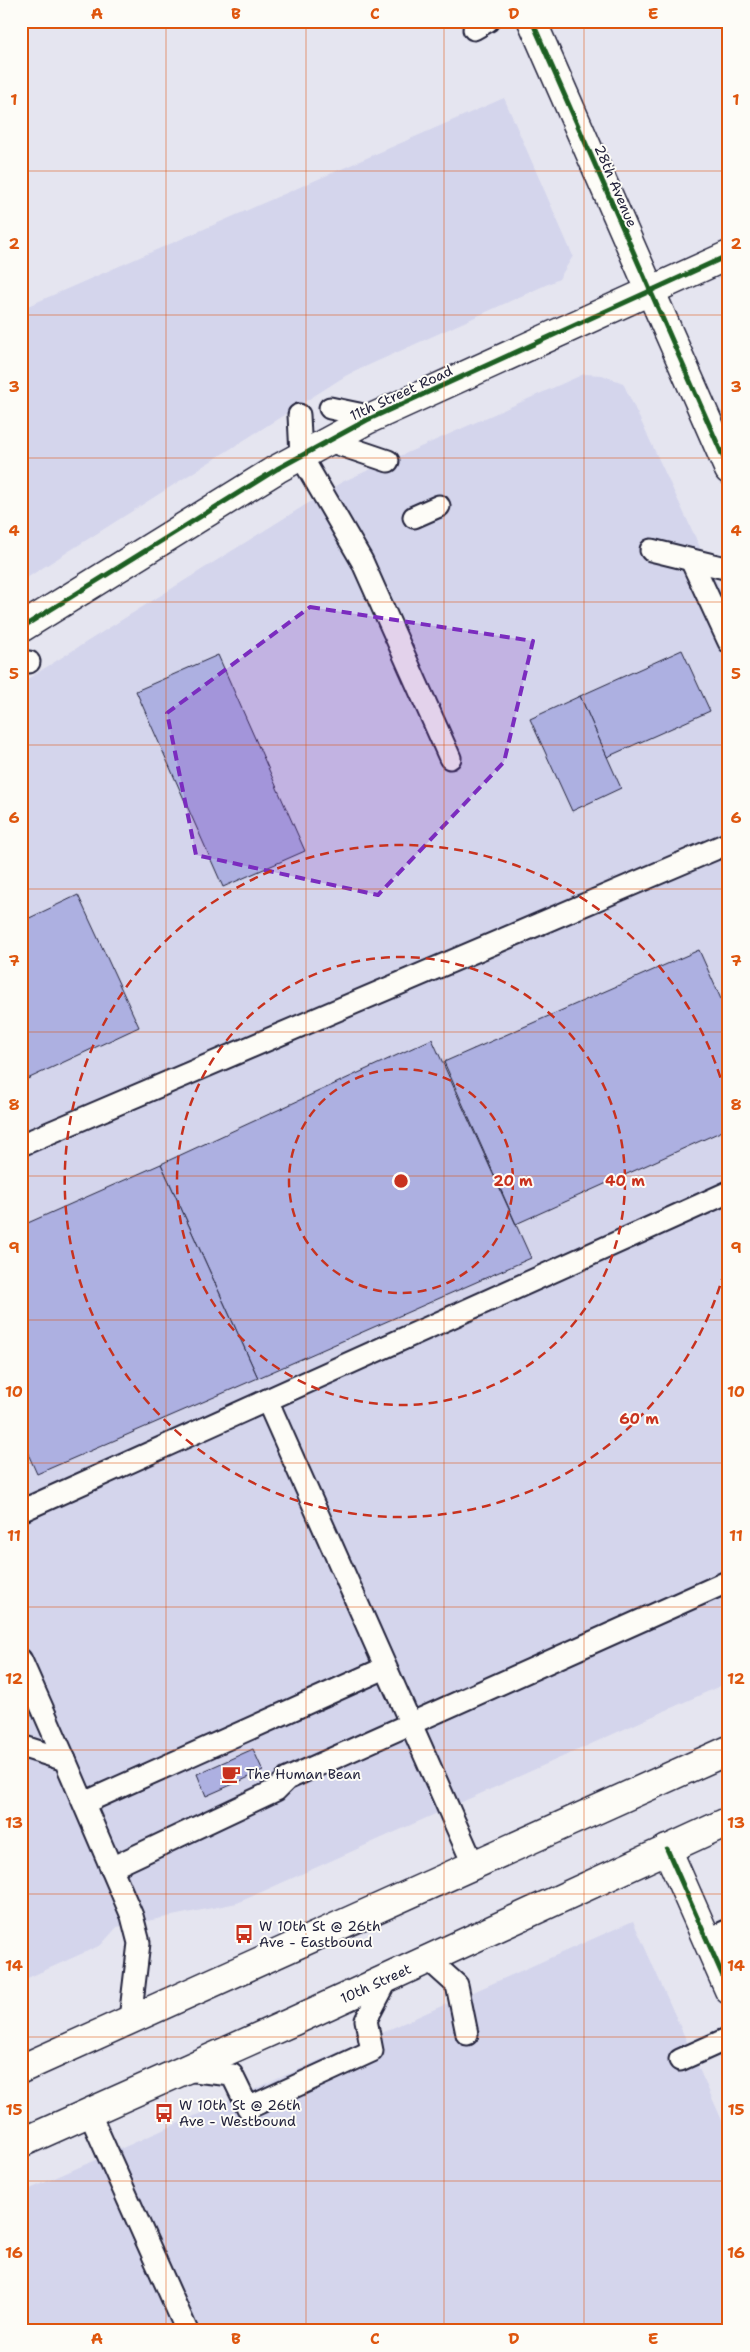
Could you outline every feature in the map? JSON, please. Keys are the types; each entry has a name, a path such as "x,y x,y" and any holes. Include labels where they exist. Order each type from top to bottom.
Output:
{"main road":[{"name":"28th Avenue","path":"532,21 729,470"},
{"name":"11th Street Road","path":"21,628 277,469 373,417 729,254"},
{"path":"21,2069 729,1750"},
{"name":"10th Street","path":"21,2142 388,1978 729,1821"},
{"path":"667,1849 718,1935 729,1990"}],"lane":[{"path":"330,408 373,417"},
{"path":"299,415 301,456 362,561 450,758"},
{"path":"328,441 388,461"},
{"path":"414,517 439,506"},
{"path":"651,550 729,569"},
{"path":"691,560 729,642"},
{"path":"21,1145 729,843"},
{"path":"21,1511 729,1192"},
{"path":"267,1400 474,1866"},
{"path":"112,1868 276,1790 287,1779 411,1726 727,1582 729,1585"},
{"path":"21,1660 30,1698 65,1760 132,1916 139,1943 130,2020"},
{"path":"84,1803 385,1668"},
{"path":"21,1746 65,1760"},
{"path":"428,1959 457,1985 467,2034"},
{"path":"184,2070 232,2075 248,2108 372,2051 366,2020 388,1978"},
{"path":"680,2060 729,2038"},
{"path":"89,2112 187,2331"}],"highlighted area":[{"path":"310,607 533,641 504,762 378,895 196,855 167,713"}],"shaded area":[{"path":"504,98 573,256 559,279 347,375 25,579 21,571 21,309"},
{"path":"584,374 602,375 623,383 729,609 729,1682 237,1903 117,1927 101,1945 21,1981 21,683 342,482"},
{"path":"633,1921 729,2136 729,2331 21,2331 21,2193"}],"building":[{"path":"682,650 710,711 607,757 580,696"},
{"path":"218,655 305,851 223,887 136,691"},
{"path":"580,696 621,788 572,811 530,719"},
{"path":"78,895 139,1027 21,1082 21,922"},
{"path":"699,950 729,1017 729,1128 516,1224 444,1062"},
{"path":"432,1039 531,1258 258,1378 161,1164"},
{"path":"161,1164 258,1378 37,1474 21,1438 21,1226"},
{"path":"253,1749 263,1771 206,1796 197,1774"}],"cycle path":[{"path":"532,21 729,470"},
{"path":"21,628 277,469 367,420 729,255"},
{"path":"667,1849 729,1990"}],"place":[{"name":"The Human Bean","path":"231,1774"},
{"name":"W 10th St @ 26th Ave - Eastbound","path":"244,1934"},
{"name":"W 10th St @ 26th Ave - Westbound","path":"164,2113"}]}
